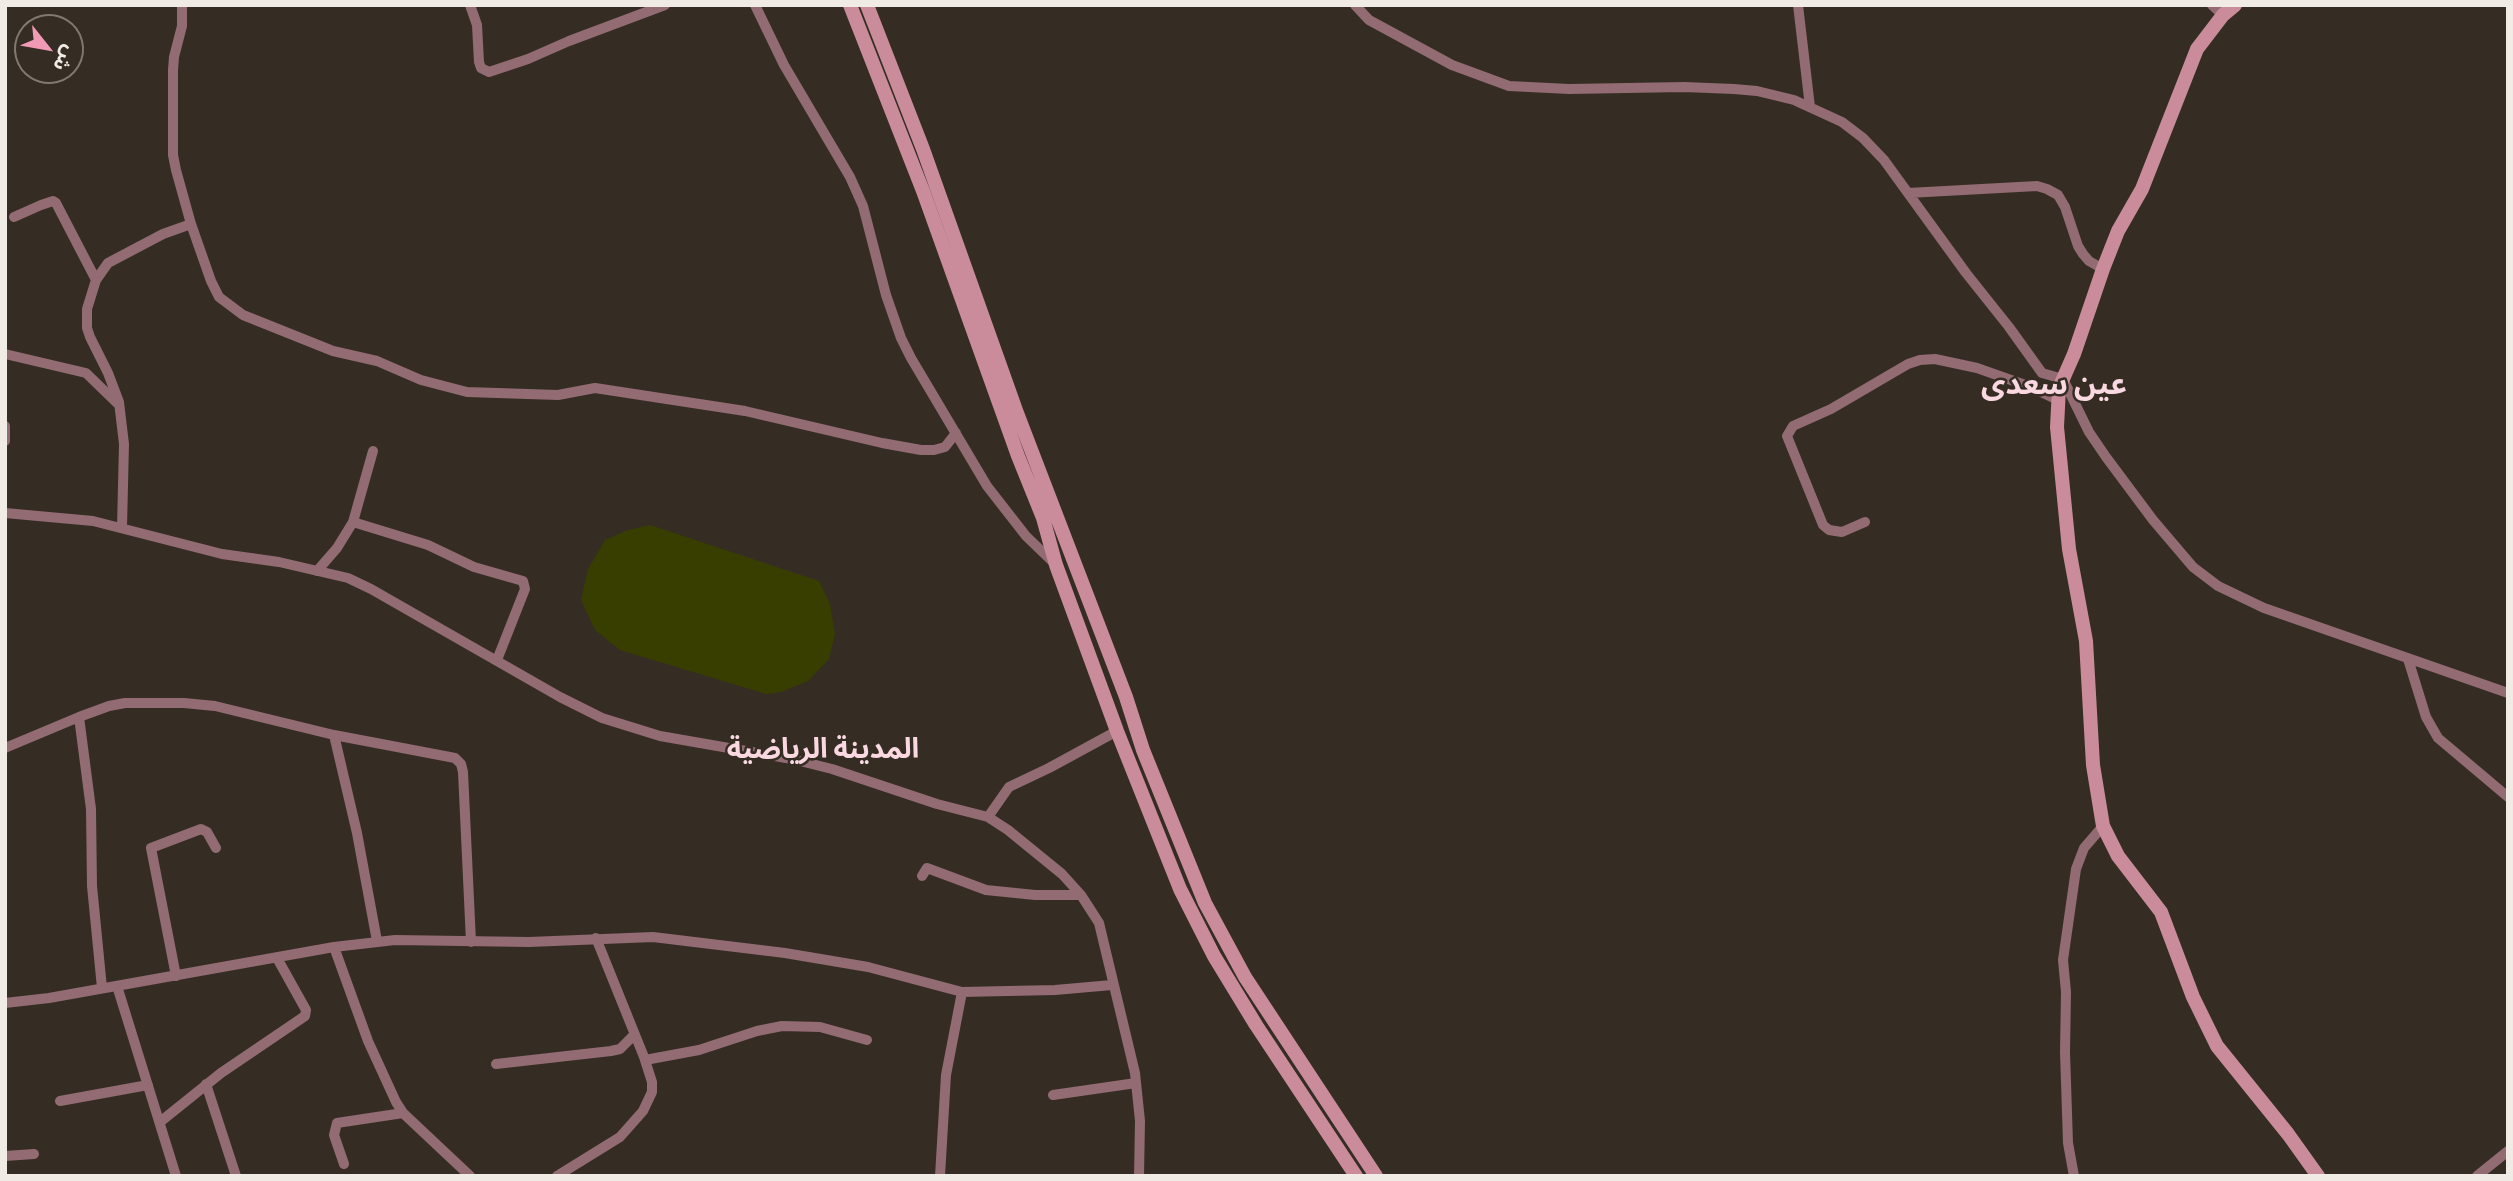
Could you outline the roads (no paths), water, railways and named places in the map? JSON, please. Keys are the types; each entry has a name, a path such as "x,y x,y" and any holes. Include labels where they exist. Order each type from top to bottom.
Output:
{"main road":[{"path":"850,5 923,191 1018,456 1043,518 1056,565 1117,732 1180,889 1193,917 1256,1025 1356,1176"},
{"path":"867,5 923,149 1017,413 1126,697 1143,750 1205,903 1245,976 1376,1176"},
{"path":"2235,5 2218,10 2197,49 2142,190 2118,231 2063,379 2058,400 2057,427 2069,549 2086,641 2092,710 2093,765 2103,826 2118,856 2161,912 2193,997 2217,1046 2318,1176"}],"street":[{"path":"182,5 182,26 174,57 173,155 191,224 211,281 219,297 230,308 265,326 309,343 377,361 421,380 467,392 558,395 595,388 745,411 921,450 934,450 945,446 956,433"},
{"path":"470,5 477,25 479,61 481,68 489,72 665,5"},
{"path":"755,5 795,85 850,177 863,206 886,295 901,338 987,486 1008,516 1056,565"},
{"path":"1355,5 1369,20 1452,65 1509,86 1569,89 1734,89 1776,95 1842,122 1863,138 1884,160 2042,373 2063,379 2089,432 2106,457 2163,533 2182,556 2203,575 2218,586 2264,608 2328,628 2508,693"},
{"path":"1798,5 1810,107"},
{"path":"1908,193 2037,186 2048,189 2058,195 2065,206 2083,254 2103,269"},
{"path":"13,217 53,201 57,203 96,279"},
{"path":"122,527 124,444 120,405 87,328 87,309 96,279 108,262 163,234 191,224"},
{"path":"5,354 86,373 120,405"},
{"path":"1865,522 1842,532 1829,530 1823,524 1787,436 1793,426 1920,360 1935,359 1977,368 2058,400"},
{"path":"5,426 5,441"},
{"path":"317,571 337,548 352,522 373,451"},
{"path":"5,513 71,518 122,527 222,554 279,562 348,578 602,718 639,730 832,769 937,804 988,817 1048,862 1081,895 1103,932 1112,985 1124,1023 1136,1083 1140,1121 1139,1176"},
{"path":"352,522 428,545 474,567 523,581 526,589 497,660"},
{"path":"2408,659 2426,717 2438,738 2508,797"},
{"path":"5,748 109,706 146,702 184,703 247,712 334,734 452,757 461,764 471,942"},
{"path":"79,717 91,809 92,886 102,988"},
{"path":"988,817 1009,787 1117,732"},
{"path":"334,734 357,834 377,942"},
{"path":"2074,1176 2068,1143 2066,992 2063,960 2077,869 2084,848 2103,826"},
{"path":"176,976 151,848 201,829 216,848"},
{"path":"922,876 928,868 986,890 1035,895 1081,895"},
{"path":"5,1003 49,998 334,947 427,940 528,942 653,937 764,949 868,967 962,992 1055,990 1112,985"},
{"path":"557,1176 620,1137 643,1111 652,1092 652,1082 645,1060 596,938"},
{"path":"334,947 391,1094 403,1113 470,1176"},
{"path":"160,1122 206,1084 305,1016 306,1010 277,958"},
{"path":"117,986 176,1176"},
{"path":"940,1176 946,1075 962,992"},
{"path":"645,1060 699,1050 757,1031 782,1026 820,1027 867,1040"},
{"path":"496,1064 611,1051 620,1049 634,1035"},
{"path":"1053,1095 1136,1083"},
{"path":"206,1084 236,1176"},
{"path":"60,1101 148,1085"},
{"path":"344,1164 334,1135 337,1123 403,1113"},
{"path":"2477,1176 2508,1152"},
{"path":"5,1156 34,1154"}],"district":[{"name":"عين سعدى","path":"2054,385"},
{"name":"المدينة الرياضية","path":"823,750"}]}
